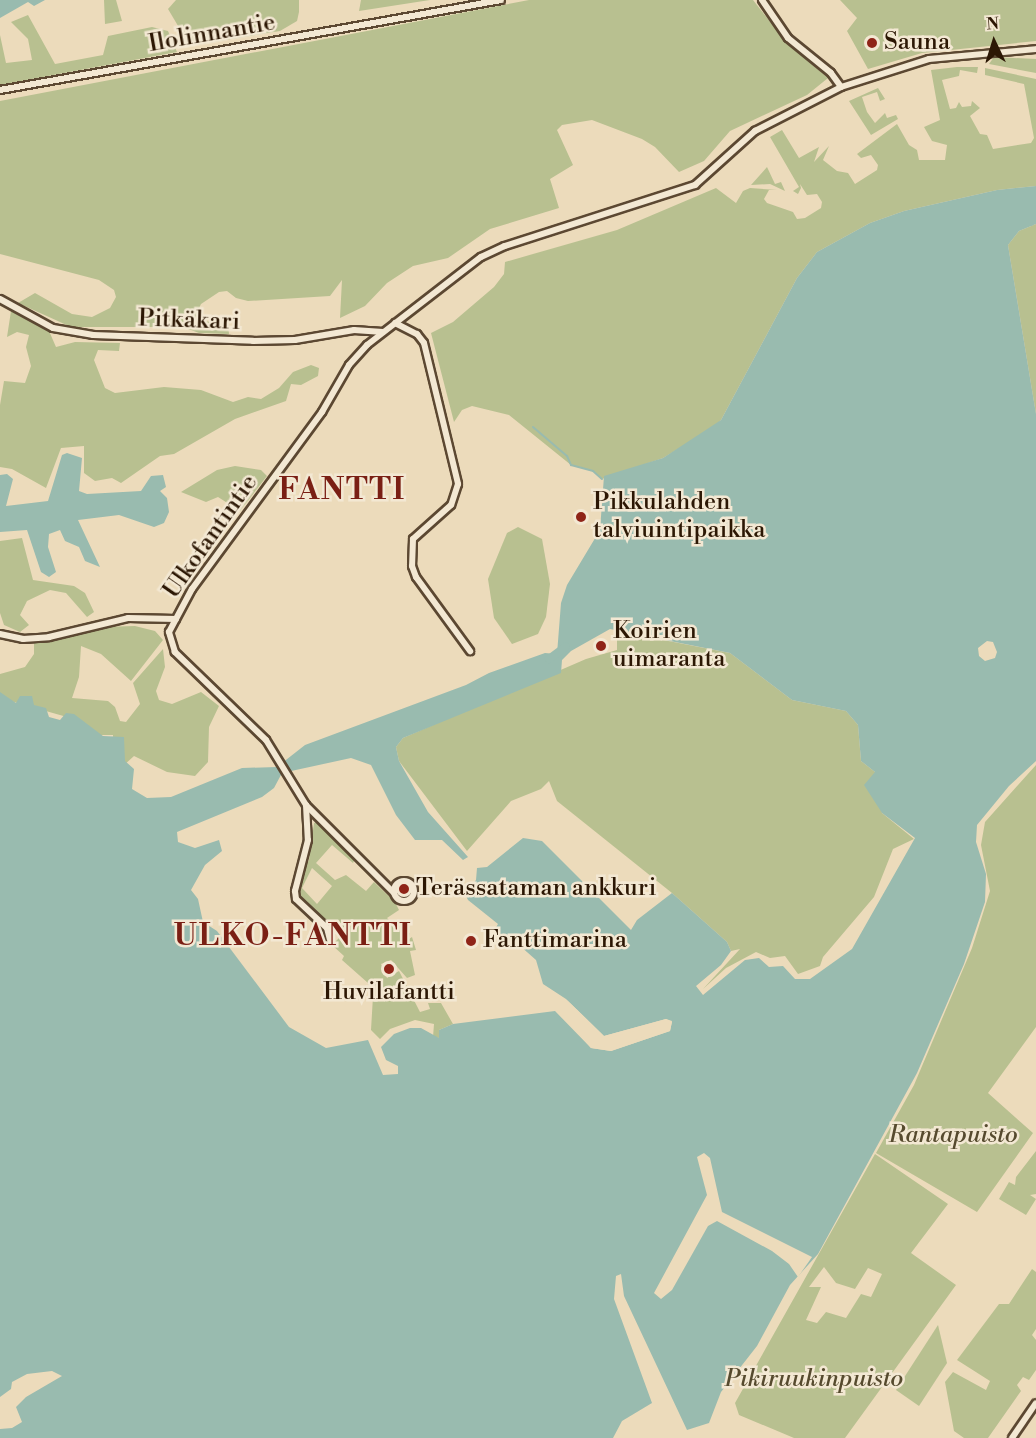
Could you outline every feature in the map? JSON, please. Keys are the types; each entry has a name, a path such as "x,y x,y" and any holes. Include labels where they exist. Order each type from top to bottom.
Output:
{"street":[{"name":"Ilolinnantie","path":"0,90 471,3 501,0"},
{"path":"762,0 788,38 834,77 841,87"},
{"name":"Ulkofantintie","path":"394,893 306,805 278,756 175,652 169,632 192,589 322,412 349,365 383,332 494,250 695,185 755,131 841,87 929,59 1036,51"},
{"name":"Pitkäkari","path":"0,299 53,328 93,335 253,341 295,340 354,330 383,332"},
{"path":"396,323 417,334 424,343 459,484 451,505 413,539 412,566 416,578 470,651"},
{"path":"0,634 23,639 49,637 128,618 176,619"},
{"path":"306,805 308,840 295,891 296,899 327,928 330,940"},
{"name":"Ulkofantintie","path":"378,876 400,882"},
{"path":"400,882 412,885 413,895 403,901 394,893 400,882"},
{"path":"1012,1438 1036,1404"}],"green space":[{"path":"104,0 116,0 122,21 105,24"},
{"path":"176,0 299,0 299,12 297,21 280,31 190,46 168,9"},
{"path":"361,0 430,0 359,11"},
{"path":"529,0 753,0 787,43 828,78 807,95 730,131 704,161 679,172 655,147 642,139 592,120 562,125 557,130 573,165 550,179 559,208 490,229 448,258 413,266 387,283 365,306 340,318 342,280 330,296 248,301 236,298 227,291 219,292 201,304 196,315 203,321 228,324 229,334 199,333 183,327 71,327 18,303 35,293 72,314 92,317 110,308 116,297 114,290 99,280 0,254 0,101"},
{"path":"840,0 1036,0 1036,41 922,53 868,69 847,31 857,18"},
{"path":"28,15 55,64 103,55 108,36 152,27 168,31 177,52 0,85 0,35 6,63 32,60 28,39 11,22"},
{"path":"994,57 1036,59 1036,73 989,64"},
{"path":"978,67 977,73 960,70 959,76 942,80 950,109 956,108 959,102 962,107 971,106 972,101 980,108 970,116 980,134 987,135 993,149 1031,143 1034,138 1024,84 985,75 985,68 1036,79 1036,186 997,190 904,211 870,223 817,252 797,278 721,420 711,429 663,458 602,479 593,471 571,465 509,415 472,406 462,410 454,422 431,333 453,322 494,287 504,274 505,262 617,230 716,188 736,203 743,191 750,188 777,190 769,190 764,199 767,203 793,212 797,219 805,218 821,208 822,202 817,194 807,195 800,184 798,194 793,191 799,187 770,137 782,130 799,158 819,147 814,162 829,146 823,160 837,171 848,173 855,184 877,170 878,165 871,155 861,158 857,154 897,124 909,145 917,150 919,160 945,160 947,145 932,141 924,127 940,120 931,70"},
{"path":"878,88 885,99 880,101 877,92 862,97 867,112 875,123 885,113 887,118 896,115 898,119 871,135 849,101"},
{"path":"767,167 775,184 781,182 785,191 770,184 751,185"},
{"path":"1036,224 1036,414 1008,245 1019,231"},
{"path":"11,311 49,331 56,347 75,342 120,343 119,351 98,350 94,360 105,388 115,393 164,387 201,390 233,402 248,397 261,399 279,388 293,372 311,365 319,368 318,376 301,385 291,384 286,401 235,419 174,454 160,456 121,483 112,478 95,481 84,473 84,446 61,448 46,488 12,469 0,467 0,405 4,381 25,383 31,366 26,347 29,335 17,332 7,337"},
{"path":"235,466 261,470 267,476 240,511 218,497 206,502 181,492 217,470"},
{"path":"518,527 542,539 550,584 546,617 538,634 512,644 494,618 488,579 507,533"},
{"path":"22,538 33,580 74,586 85,593 94,612 87,617 66,593 50,590 27,601 20,615 29,625 20,632 4,625 0,613 0,541"},
{"path":"135,626 155,631 163,640 131,681 101,654 81,646 79,677 72,698 108,701 115,707 120,721 126,722 140,704 133,683 163,649 165,667 156,691 159,700 172,704 201,692 219,706 209,727 208,762 195,776 167,772 134,756 123,766 131,773 127,772 112,760 113,735 94,735 74,719 0,698 0,674 25,667 34,654 34,641 59,639 101,627"},
{"path":"617,631 730,653 792,700 846,711 858,725 861,761 875,772 882,813 914,839 893,849 874,897 823,957 820,966 798,974 785,956 770,958 756,952 726,968 703,989 740,949 731,951 727,942 672,893 557,801 549,781 541,789 511,801 467,851 399,761 396,747 403,738 586,659 617,650"},
{"name":"Rantapuisto","path":"1036,765 1036,1027 988,1093 1033,1133 977,1212 876,1153 914,1085 972,948 990,891 981,845 985,822"},
{"path":"317,822 355,859 353,863 332,845 316,863 335,880 346,875 366,891 374,882 395,902 399,910 387,918 401,932 410,933 409,939 412,937 416,950 410,951 415,975 407,978 391,960 381,964 387,978 399,971 420,1012 430,1009 428,1003 441,1003 453,1024 439,1030 439,1038 433,1037 434,1024 415,1020 390,1029 380,1039 371,1030 373,996 368,983 342,960 344,956 332,945 340,937 299,897 298,880 309,860 314,823","holes":["312,868 332,886 317,904 302,888"]},
{"path":"1036,1151 1036,1194 1030,1195 1036,1199 1026,1215 999,1199 1009,1182 1015,1185 1016,1177"},
{"name":"Pikiruukinpuisto","path":"875,1154 948,1204 911,1253 956,1285 845,1438 794,1438 739,1415 735,1403","holes":["824,1267 836,1283 855,1289 868,1268 882,1274 871,1297 861,1294 846,1318 826,1312 817,1323 806,1320 821,1287 809,1287"]},
{"path":"1032,1269 1036,1272 1036,1329 1032,1335 1036,1340 1036,1370 1029,1380 1023,1377 1017,1385 1021,1391 988,1438 964,1438 954,1431 945,1382 953,1372 986,1390 990,1381 957,1360 999,1304 1009,1304"},
{"path":"938,1325 947,1363 919,1406 896,1390"}],"water":[{"path":"0,0 45,0 34,6 28,2 0,18"},
{"path":"1036,186 1036,224 1019,231 1008,245 1036,414 1036,761 1009,786 977,825 976,842 986,874 985,902 964,964 917,1073 818,1254 790,1285 757,1346 721,1392 709,1423 687,1430 624,1296 621,1274 616,1276 614,1299 652,1403 622,1421 613,1438 0,1438 0,1429 12,1428 22,1422 16,1407 26,1397 62,1376 52,1371 27,1374 12,1382 11,1389 0,1397 0,692 16,703 20,696 32,696 34,705 46,708 49,717 60,720 66,713 74,714 103,736 124,737 125,761 134,769 132,789 147,798 171,797 242,768 277,767 305,745 466,685 489,673 545,653 557,654 561,603 567,585 600,530 604,476 663,458 721,420 797,278 817,252 870,223 904,211 997,190","holes":["610,629 730,653 792,700 846,711 858,725 861,761 875,772 864,785 882,813 915,838 852,949 810,979 795,979 783,966 769,967 759,958 745,960 703,995 696,986 721,965 731,951 727,942 672,893 637,920 631,930 542,841 523,838 487,867 477,868 476,880 465,894 468,900 498,924 495,929 516,948 519,945 536,960 543,984 566,999 604,1036 666,1019 672,1022 670,1031 611,1051 591,1048 555,1011 453,1024 439,1030 439,1038 421,1028 410,1028 394,1034 381,1047 386,1060 398,1066 398,1074 383,1075 368,1040 326,1048 289,1027 217,931 203,922 198,899 191,890 205,865 222,851 219,840 195,848 178,842 177,832 262,797 274,788 282,773 351,758 371,765 396,815 415,840 442,840 463,860 468,857 428,812 399,761 396,747 403,738 561,673 562,660 571,651","987,641 993,642 997,652 995,658 985,661 979,656 978,648"]},
{"path":"67,453 82,458 79,491 87,494 141,491 151,476 163,475 166,487 160,491 167,498 169,512 164,523 154,527 119,515 78,520 100,567 85,561 79,547 65,541 60,530 49,534 48,547 56,572 49,577 41,572 27,530 0,532 0,475 7,474 13,479 6,506 48,501 62,455"}],"pier":[{"path":"566,999 604,1036 666,1019 672,1021 670,1031 611,1051 591,1048 557,1009 593,1045 611,1048 667,1029 669,1023 603,1039"},
{"path":"704,1153 710,1158 722,1212 812,1257 798,1277 789,1264 772,1251 717,1221 708,1226 672,1290 661,1299 654,1293 707,1195 697,1157"}],"waterway":[{"path":"533,427 567,456 571,465 593,471 602,479"},
{"path":"549,659 566,646"}],"place":[{"name":"Sauna","path":"872,43"},
{"name":"Pikkulahden talviuintipaikka","path":"581,517"},
{"name":"Koirien uimaranta","path":"601,646"},
{"name":"Terässataman ankkuri","path":"404,889"},
{"name":"Fanttimarina","path":"471,941"},
{"name":"Huvilafantti","path":"389,969"}],"district":[{"name":"FANTTI","path":"342,490"},
{"name":"ULKO-FANTTI","path":"293,936"}]}
